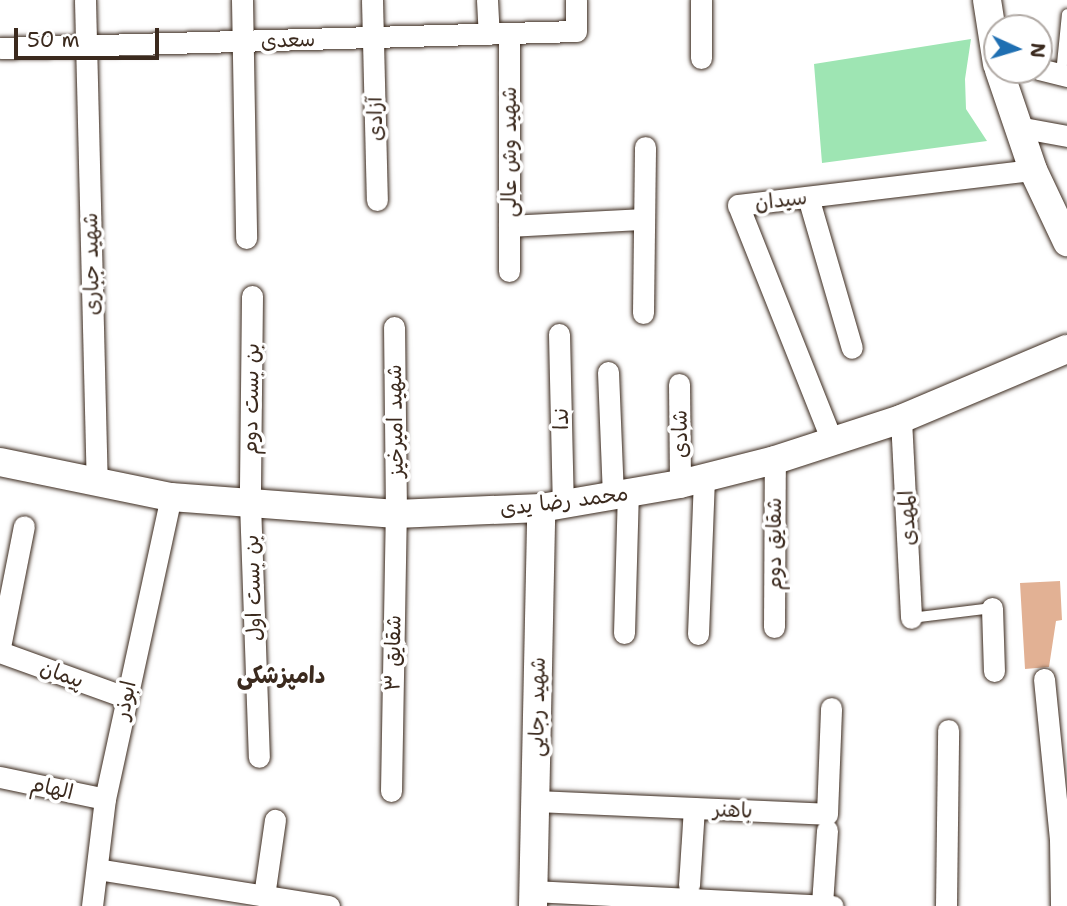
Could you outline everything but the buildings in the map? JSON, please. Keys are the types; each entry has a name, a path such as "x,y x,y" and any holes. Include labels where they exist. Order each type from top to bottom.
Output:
{"main road":[{"path":"1004,84 1033,170 1067,242"},
{"name":"محمد رضا یدی","path":"0,462 171,497 396,514 552,506 692,481 775,460 901,418 1067,349"},
{"name":"شهید رجایی","path":"533,898 535,801 552,506"}],"street":[{"name":"شهید جباری","path":"85,0 97,482"},
{"path":"242,0 246,237"},
{"name":"آزادی","path":"372,0 377,200"},
{"name":"شهید وش عالی","path":"487,0 499,34 509,271"},
{"name":"سعدی","path":"0,48 576,31 576,0"},
{"path":"701,0 701,58"},
{"path":"1018,127 1067,136"},
{"path":"643,313 645,147"},
{"name":"سیدان","path":"832,441 738,205 1033,170"},
{"path":"807,197 852,348"},
{"path":"509,226 644,219"},
{"name":"بن بست دوم","path":"250,503 252,296"},
{"name":"شهید امیرخیز","path":"394,327 396,514"},
{"name":"ندا","path":"552,506 559,334"},
{"path":"608,372 620,495 624,633"},
{"name":"شادی","path":"679,384 692,481 698,634"},
{"name":"المهدی","path":"901,418 911,618"},
{"name":"شقایق دوم","path":"774,627 775,460"},
{"name":"ابوذر","path":"92,906 105,799 125,697 171,497"},
{"name":"بن بست اول","path":"250,503 259,757"},
{"name":"شقایق ۳","path":"391,791 396,514"},
{"path":"0,649 24,526"},
{"path":"992,608 994,671"},
{"name":"پیمان","path":"0,649 125,697"},
{"path":"1044,679 1063,840 1061,906"},
{"name":"باهنر","path":"535,801 827,814 831,708"},
{"path":"946,906 947,730"},
{"name":"الهام","path":"0,777 105,799"},
{"path":"689,885 694,808"},
{"path":"264,896 275,820"},
{"path":"533,898 827,905 827,830"},
{"path":"97,869 329,906"}],"lane":[{"path":"1064,75 1067,14"},
{"path":"911,618 992,608"}],"green space":[{"path":"971,39 965,79 966,109 987,141 822,163 814,64"}],"district":[{"name":"دامپزشکی","path":"281,675"}]}
